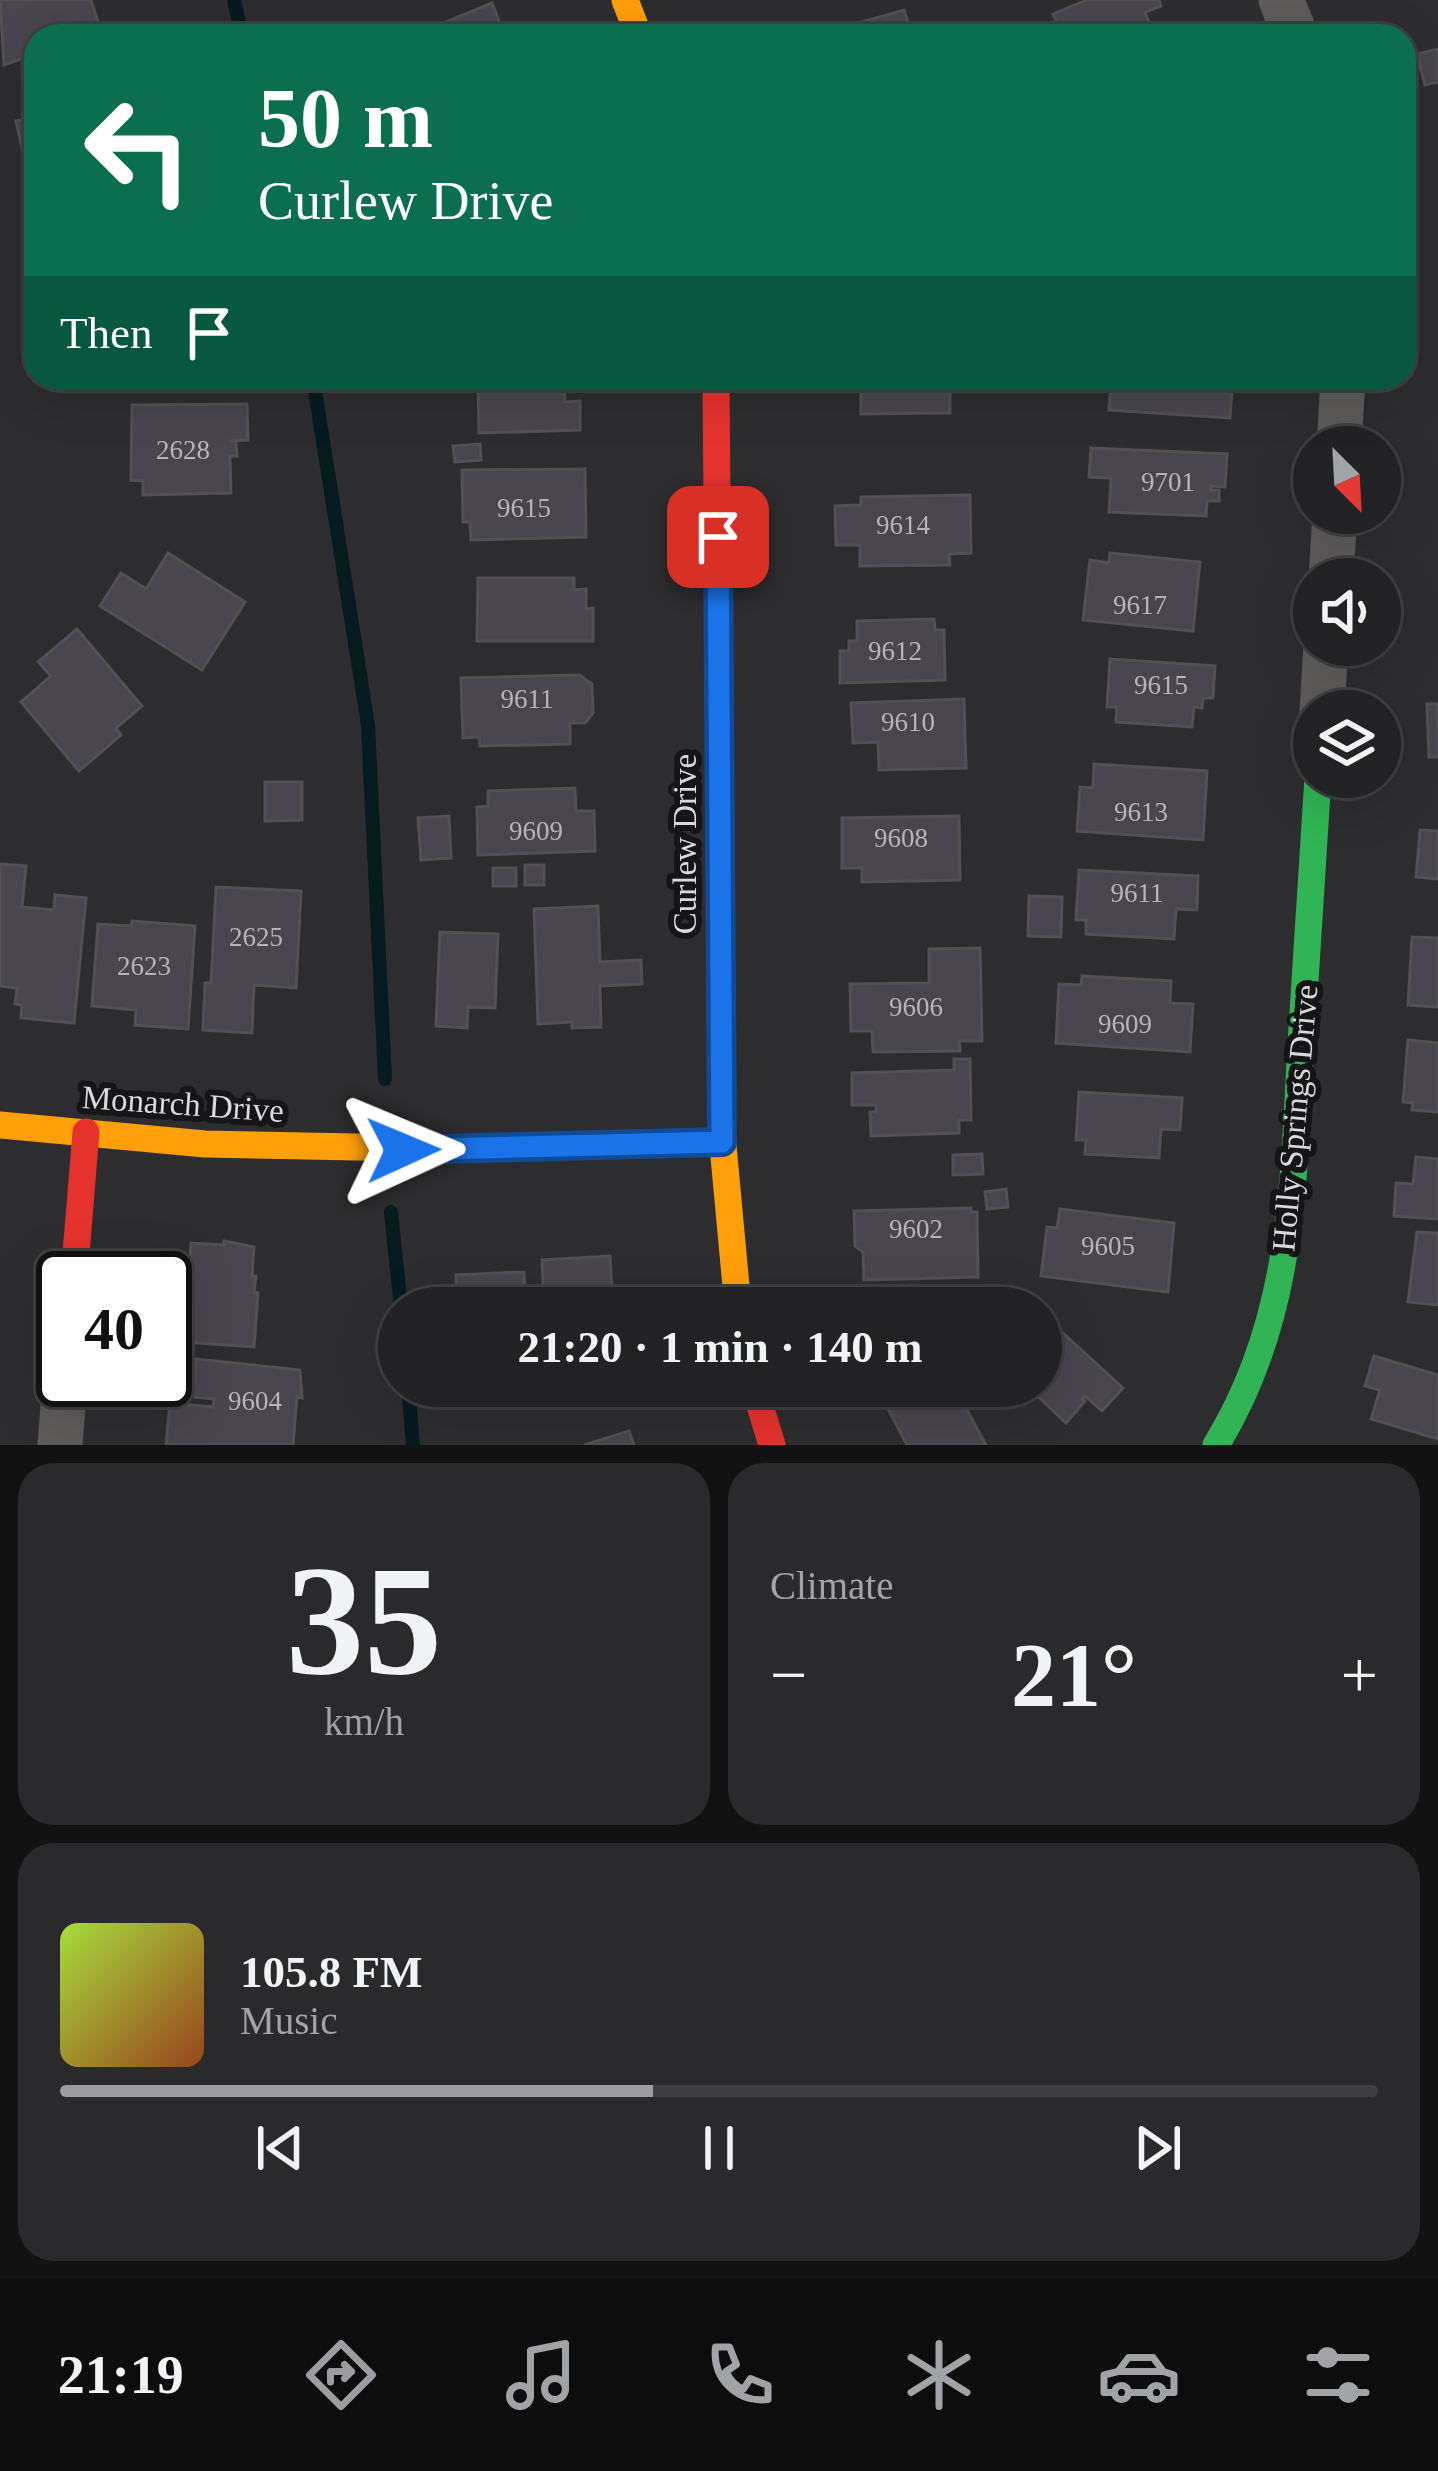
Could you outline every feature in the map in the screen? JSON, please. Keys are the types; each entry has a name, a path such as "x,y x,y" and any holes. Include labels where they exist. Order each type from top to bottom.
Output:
{"street":[{"name":"Curlew Drive","path":"716,390 722,1142 736,1287"},
{"path":"1340,426 1342,390"},
{"name":"Holly Springs Drive","path":"1216,1445 1230,1427 1261,1355 1291,1218 1317,798"},
{"name":"Monarch Drive","path":"0,1125 205,1144 403,1150 722,1142"},
{"path":"76,1251 86,1132"},
{"path":"60,1445 63,1407"},
{"path":"760,1407 772,1445"}],"building":[{"path":"0,0 91,0 99,24 24,24 24,58 4,65"},
{"path":"1087,0 1159,0 1161,6 1145,12 1150,24 1057,24 1053,14"},
{"path":"492,3 500,24 441,24"},
{"path":"904,10 908,24 854,24"},
{"path":"1438,49 1438,82 1425,85 1417,54"},
{"path":"24,119 24,158 16,121"},
{"path":"478,390 564,390 565,402 580,401 580,430 479,433"},
{"path":"861,390 950,390 950,413 861,414"},
{"path":"1110,390 1232,390 1230,418 1109,410"},
{"path":"247,404 248,440 232,441 237,456 230,456 231,493 143,495 143,481 131,480 132,405"},
{"path":"480,444 481,460 455,462 453,446"},
{"path":"1091,448 1227,454 1225,487 1211,486 1210,490 1219,490 1219,501 1207,501 1206,516 1109,512 1111,478 1089,477"},
{"path":"585,469 586,537 471,540 470,522 463,522 462,470"},
{"path":"970,495 971,553 949,554 950,565 860,566 860,545 836,545 835,506 861,505 861,497"},
{"path":"168,553 245,602 202,670 100,606 121,573 146,589"},
{"path":"1110,553 1200,562 1193,631 1083,620 1090,560 1109,563"},
{"path":"478,578 574,578 574,590 586,589 586,609 593,608 593,641 477,641"},
{"path":"934,619 935,630 944,630 945,680 840,683 840,651 849,651 849,641 857,641 857,621"},
{"path":"77,629 142,706 116,728 121,735 79,771 21,702 51,676 38,662"},
{"path":"1110,659 1215,666 1213,698 1203,698 1202,708 1194,707 1192,727 1116,722 1117,707 1107,707"},
{"path":"579,675 592,684 593,713 585,723 570,723 570,744 480,746 479,737 463,738 461,678"},
{"path":"964,699 966,768 879,770 878,742 853,743 851,703"},
{"path":"1427,704 1438,704 1438,757 1429,757"},
{"path":"1094,764 1207,771 1203,840 1077,831 1080,787 1093,788"},
{"path":"265,782 302,782 302,820 265,821"},
{"path":"575,788 576,811 594,811 595,851 478,855 477,807 488,806 488,791"},
{"path":"449,816 451,858 421,860 418,818"},
{"path":"959,816 960,880 862,882 862,868 842,868 842,818"},
{"path":"1420,830 1438,831 1438,879 1416,877"},
{"path":"0,864 26,866 22,907 54,910 55,895 86,898 74,1023 21,1018 22,1005 15,1004 17,988 0,986"},
{"path":"525,865 544,865 544,885 525,885"},
{"path":"493,868 516,868 516,886 493,886"},
{"path":"1079,870 1198,876 1197,910 1176,909 1174,939 1086,934 1086,920 1076,920"},
{"path":"216,887 301,891 296,988 254,985 252,1033 203,1030 205,983 211,983"},
{"path":"1029,896 1062,897 1061,937 1028,936"},
{"path":"598,906 600,962 641,960 642,984 600,986 601,1027 572,1028 572,1022 538,1024 534,909"},
{"path":"132,921 195,926 188,1029 135,1025 136,1010 92,1006 98,924 131,926"},
{"path":"440,932 498,934 495,1008 468,1007 467,1028 436,1026"},
{"path":"1412,937 1438,938 1438,1007 1408,1005"},
{"path":"980,948 982,1041 959,1041 960,1051 873,1052 872,1031 851,1031 850,984 929,983 929,949"},
{"path":"1082,976 1171,981 1170,1003 1193,1004 1190,1052 1056,1043 1059,984 1081,985"},
{"path":"1408,1040 1438,1043 1438,1112 1412,1110 1413,1103 1403,1102"},
{"path":"954,1059 970,1059 971,1120 959,1120 959,1133 871,1136 870,1112 876,1112 876,1105 852,1105 852,1073 954,1070"},
{"path":"1079,1092 1182,1098 1180,1130 1161,1129 1159,1158 1085,1154 1086,1140 1076,1140"},
{"path":"982,1154 983,1174 953,1175 953,1155"},
{"path":"1416,1157 1438,1159 1438,1219 1394,1216 1396,1183 1413,1184"},
{"path":"1006,1189 1008,1207 987,1209 985,1192"},
{"path":"971,1208 977,1212 978,1277 864,1280 863,1252 855,1246 854,1211"},
{"path":"1060,1209 1174,1223 1168,1292 1041,1276 1047,1227 1057,1228"},
{"path":"1417,1232 1438,1233 1438,1305 1408,1302"},
{"path":"224,1241 254,1247 252,1276 256,1276 254,1292 258,1293 254,1347 192,1343 191,1243 224,1245"},
{"path":"610,1256 612,1287 543,1287 542,1260"},
{"path":"524,1272 525,1287 456,1287 456,1275"},
{"path":"1062,1332 1123,1388 1102,1411 1085,1396 1066,1423 1049,1407 1062,1407"},
{"path":"1374,1356 1438,1375 1438,1439 1371,1419 1380,1390 1365,1386"},
{"path":"196,1359 300,1370 302,1398 297,1397 293,1445 166,1445 170,1407 213,1407 214,1399 192,1397"},
{"path":"887,1407 965,1407 986,1445 907,1445"},
{"path":"629,1431 634,1445 584,1445"}],"waterway":[{"path":"234,0 239,24"},
{"path":"315,390 368,725 385,1079"},
{"path":"391,1212 399,1287"},
{"path":"410,1407 413,1445"}],"traffic: fast":[{"path":"1216,1445 1261,1350 1284,1251 1295,1149 1317,798"},
{"path":"459,1149 722,1142"}],"traffic: slow":[{"path":"625,0 634,24"},
{"path":"0,1125 205,1144 459,1149"},
{"path":"722,1135 736,1287"}],"traffic: jam":[{"path":"716,390 722,1135"},
{"path":"76,1251 86,1132"},
{"path":"760,1407 772,1445"}],"route":[{"path":"403,1150 722,1142 718,537"}]}
